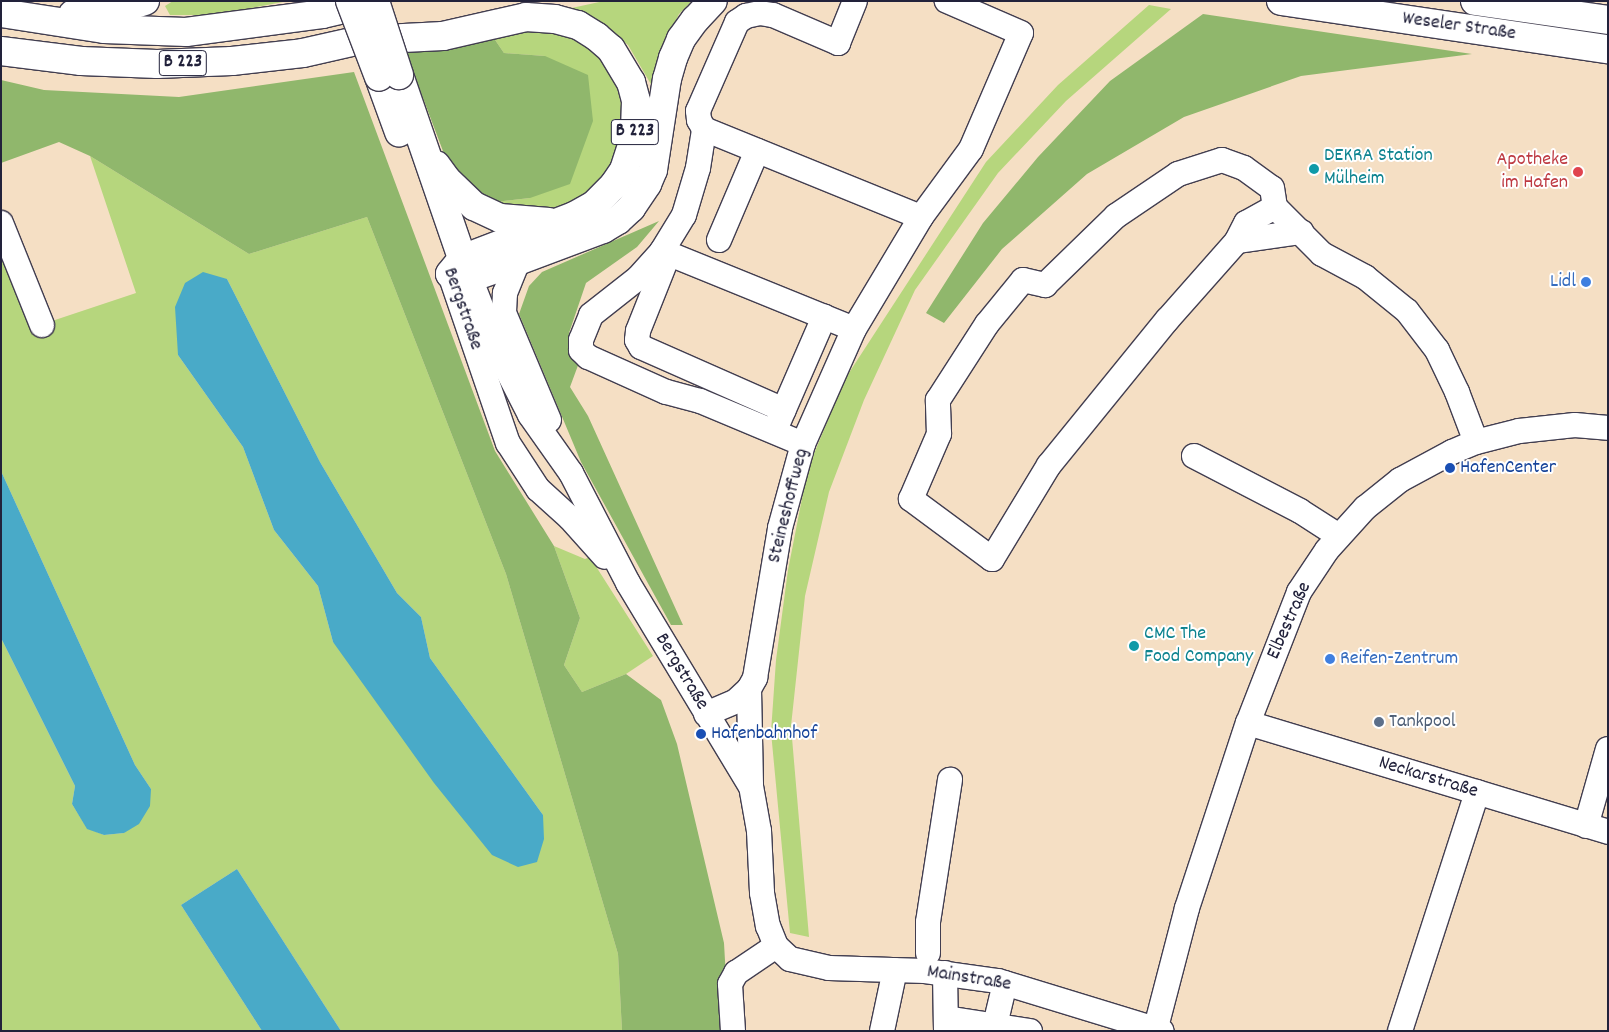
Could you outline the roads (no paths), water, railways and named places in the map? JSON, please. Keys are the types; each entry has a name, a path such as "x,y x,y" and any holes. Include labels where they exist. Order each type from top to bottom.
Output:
{"main road":[{"name":"B 223","path":"1,13 87,14 126,7 145,1"},
{"name":"Bergstraße","path":"350,1 424,149 461,270"},
{"name":"B 223","path":"1,13 104,29 186,32 322,14 377,1"},
{"name":"Bergstraße","path":"377,1 389,76 461,270"},
{"path":"364,40 514,1"},
{"path":"461,270 518,261 603,229 618,220 631,208 647,184 653,170 667,79 673,58 690,26 713,1"},
{"name":"Weseler Straße","path":"1281,1 1608,49"},
{"name":"Weseler Straße","path":"1475,1 1608,20"},
{"name":"B 223","path":"1,51 81,61 157,64 232,61 294,54 364,40 443,36 526,17 555,19 578,25 598,37 611,49 631,82 636,101 634,136 630,154 619,177 594,205 574,216 553,223 500,218 474,206 446,179 424,149"},
{"path":"461,270 553,223"}],"street":[{"path":"784,410 641,347 637,340 638,331 666,252 684,214 698,168 704,129 699,120 698,111 737,22 746,16 760,13 773,15 838,44 855,1"},
{"name":"Steineshoffweg","path":"776,946 768,926 765,910 759,830 751,786 749,689 755,678 780,528 803,444 854,329 921,217 971,149 1021,33 947,1"},
{"path":"704,129 921,217"},
{"path":"719,240 757,151"},
{"path":"1275,207 1246,222 1237,241 1166,320 1049,464 992,560 911,499 939,434 938,400 987,324 1023,280 1045,286 1116,216 1178,174 1222,160 1244,168 1272,188 1275,207 1322,254 1365,277 1407,311 1437,350 1458,392 1476,442"},
{"path":"1,223 42,325"},
{"path":"1237,241 1301,232"},
{"path":"666,252 854,329"},
{"path":"666,252 638,278 591,316 581,340 581,350 588,357 666,392 700,401 803,444"},
{"path":"518,261 505,293 504,313 570,472"},
{"name":"Bergstraße","path":"461,270 503,362 530,415 570,472 628,583 751,786"},
{"name":"Bergstraße","path":"461,270 508,443 538,489 570,518 628,583"},
{"path":"774,432 824,317"},
{"name":"Elbestraße","path":"1157,1030 1187,908 1248,723 1299,592 1326,550 1364,508 1400,480 1452,452 1476,442 1519,431 1575,425 1608,428"},
{"path":"1194,456 1300,511 1339,536"},
{"path":"706,714 736,701 749,689"},
{"name":"Neckarstraße","path":"1248,723 1608,832"},
{"path":"1586,826 1608,750"},
{"path":"928,953 928,922 950,780"},
{"path":"1400,1031 1477,792"},
{"path":"734,1031 730,984 736,974 776,946"},
{"name":"Mainstraße","path":"776,946 790,959 804,964 829,968 945,973 1005,983 1157,1030"},
{"path":"882,1031 895,970"},
{"path":"945,973 946,1024 995,1025 1030,1031"},
{"path":"995,1025 1005,983"}],"water":[{"path":"203,272 227,279 320,462 397,593 421,617 430,658 543,815 544,839 537,862 518,867 492,855 434,783 333,642 318,586 274,530 243,447 178,355 175,307 185,283"},
{"path":"1,471 135,765 151,789 150,806 139,824 124,833 104,835 87,829 72,804 75,786 1,638"},
{"path":"237,869 341,1031 262,1031 181,905"}],"place":[{"name":"DEKRA Station Mülheim","path":"1314,169"},
{"name":"Apotheke im Hafen","path":"1578,172"},
{"name":"Lidl","path":"1586,282"},
{"name":"HafenCenter","path":"1450,468"},
{"name":"CMC The Food Company","path":"1134,646"},
{"name":"Reifen-Zentrum","path":"1330,659"},
{"name":"Tankpool","path":"1379,722"},
{"name":"Hafenbahnhof","path":"701,734"}]}
